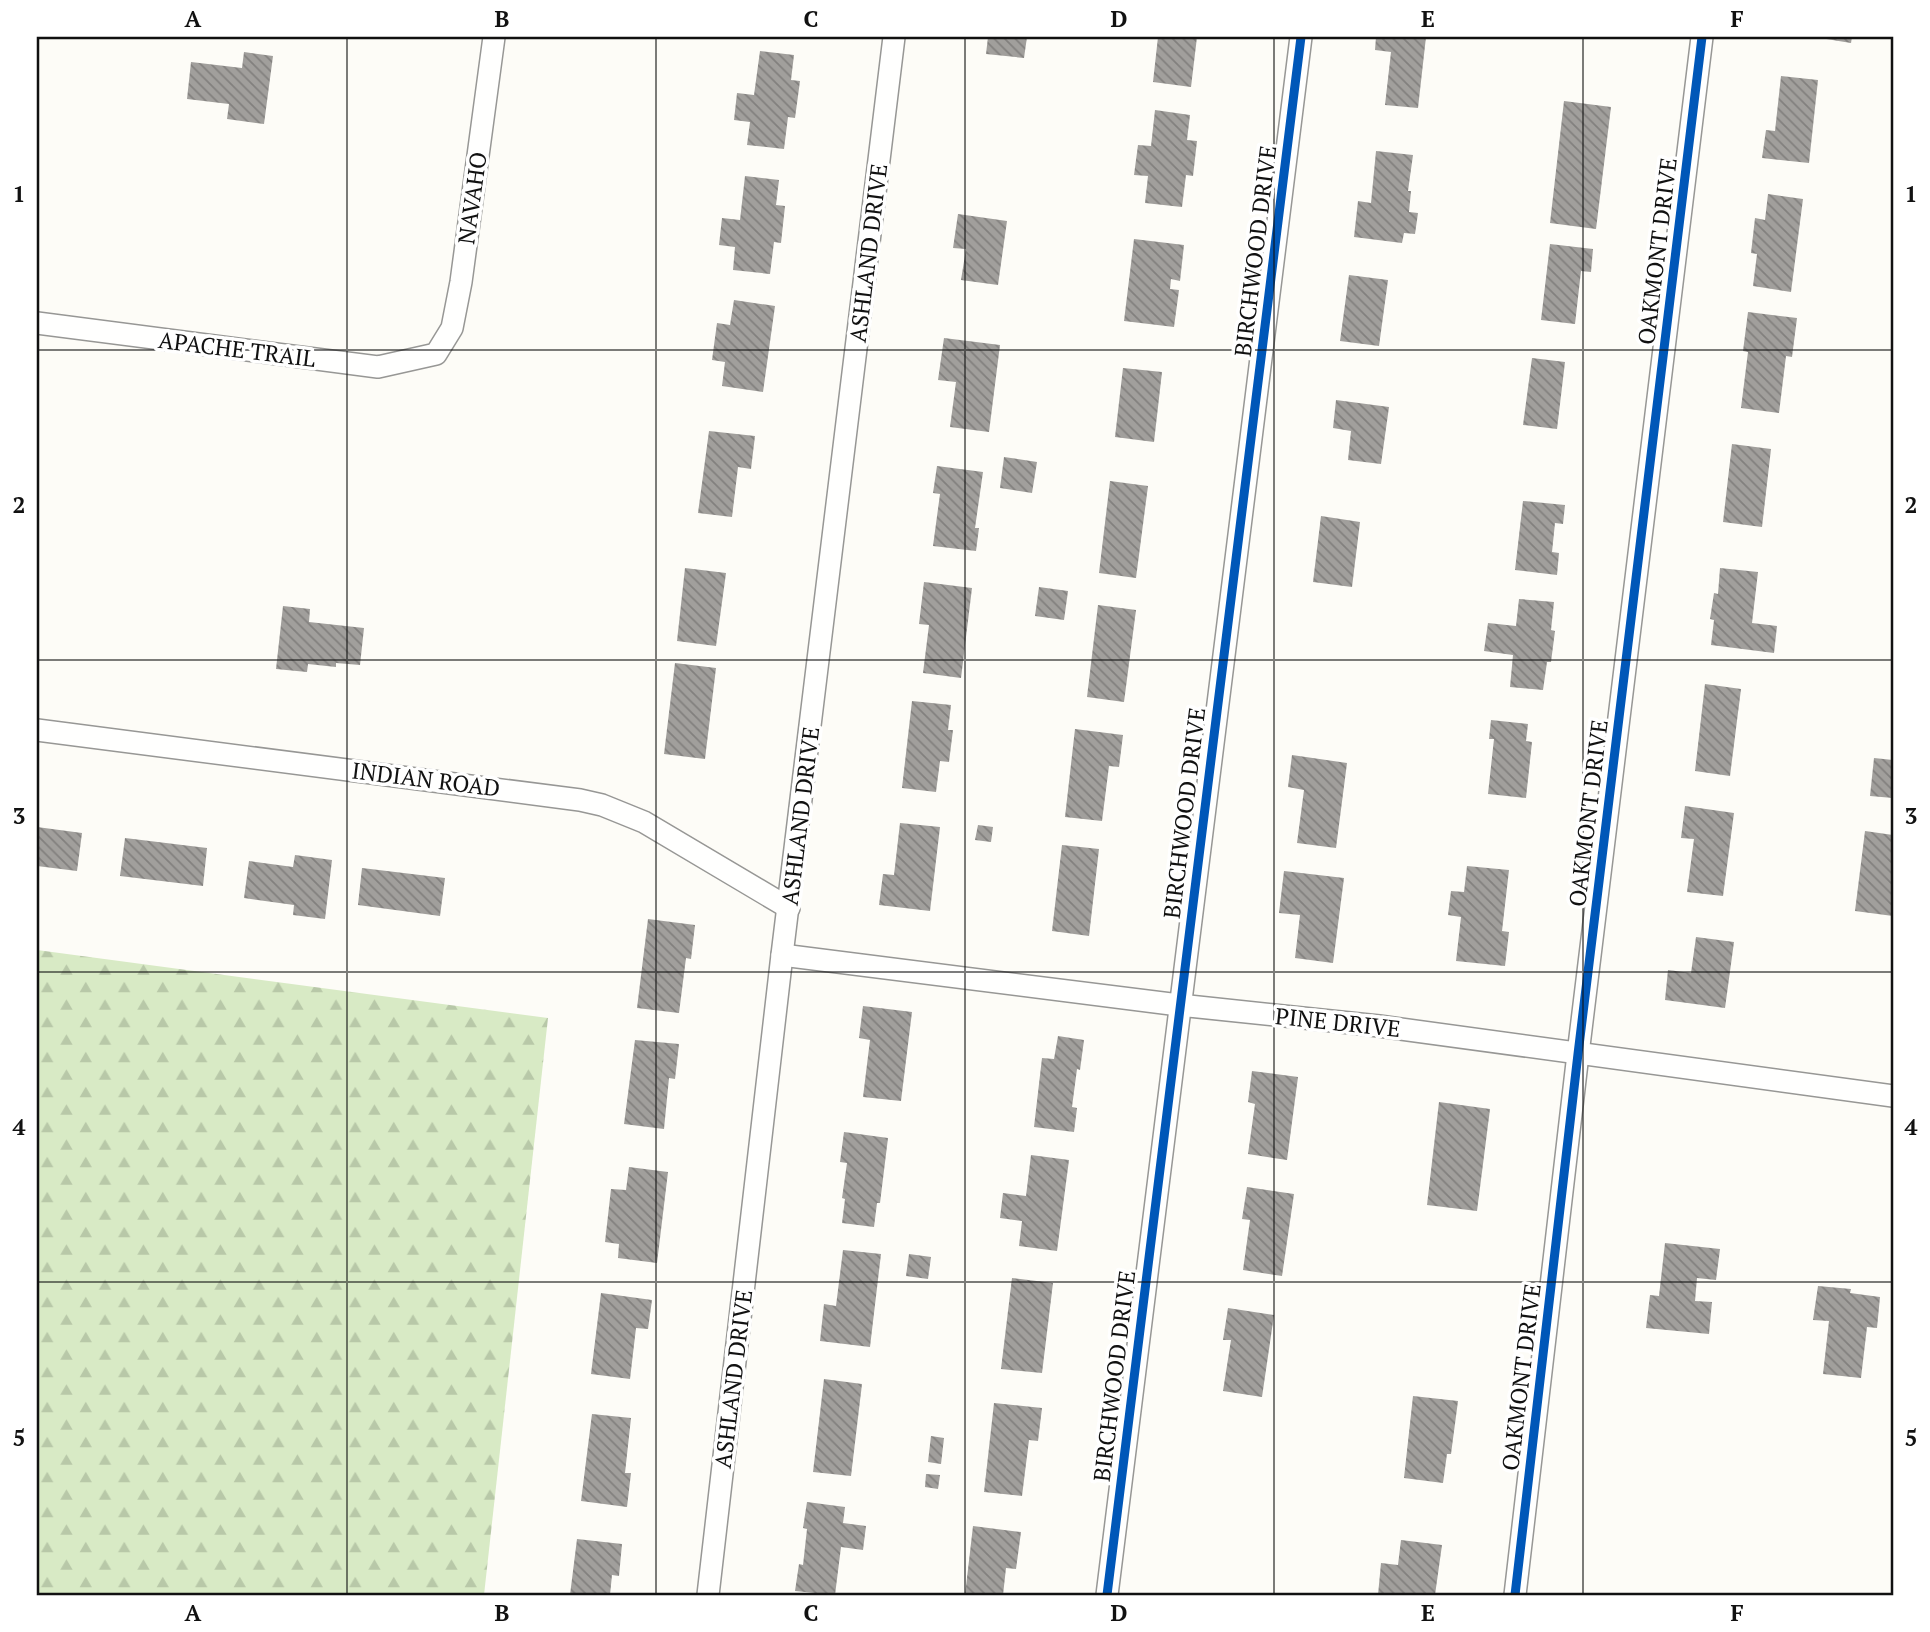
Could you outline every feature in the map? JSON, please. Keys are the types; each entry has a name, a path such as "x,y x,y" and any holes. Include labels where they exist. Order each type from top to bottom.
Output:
{"street":[{"name":"NAVAHO","path":"436,354 452,328 461,282 495,37"},
{"name":"ASHLAND DRIVE","path":"708,1595 782,955 894,37"},
{"name":"BIRCHWOOD DRIVE","path":"1107,1595 1301,37"},
{"name":"OAKMONT DRIVE","path":"1516,1595 1578,1054 1702,37"},
{"name":"APACHE TRAIL","path":"37,323 379,367 436,354"},
{"name":"INDIAN ROAD","path":"37,730 602,805 644,822 789,908"},
{"name":"PINE DRIVE","path":"782,955 1179,1005 1380,1026 1893,1096"}],"green space":[{"path":"37,950 548,1018 484,1595 37,1595"}],"building":[{"path":"988,37 1027,37 1024,58 986,54"},
{"path":"1158,37 1197,37 1191,87 1153,82"},
{"path":"1376,37 1426,37 1418,108 1385,105 1391,52 1375,50"},
{"path":"1814,37 1852,37 1851,43"},
{"path":"760,51 794,55 791,80 800,81 795,118 788,117 784,149 747,145 750,122 734,120 737,93 754,95"},
{"path":"244,52 273,56 264,124 227,119 229,104 187,99 191,62 242,68"},
{"path":"1781,76 1818,80 1809,163 1762,158 1766,130 1775,131"},
{"path":"1564,101 1611,107 1596,229 1550,223"},
{"path":"1155,110 1190,115 1187,140 1197,141 1193,176 1186,175 1182,207 1145,203 1148,176 1134,175 1138,145 1151,146"},
{"path":"1376,151 1413,155 1408,191 1411,191 1409,212 1418,213 1415,234 1404,233 1402,243 1354,237 1358,201 1371,203"},
{"path":"745,176 779,180 776,205 785,206 781,243 774,242 770,274 733,270 735,247 719,245 722,218 740,220"},
{"path":"1768,194 1803,199 1791,292 1753,286 1757,254 1751,253 1755,218 1765,220"},
{"path":"958,214 1007,221 998,285 961,280 966,249 953,248"},
{"path":"1134,239 1184,245 1180,281 1171,279 1170,289 1179,290 1174,327 1124,321"},
{"path":"1550,244 1593,249 1591,272 1581,271 1575,324 1541,320"},
{"path":"1349,275 1388,280 1379,346 1340,341"},
{"path":"734,300 775,306 763,392 722,386 725,362 712,360 717,323 730,325"},
{"path":"1748,312 1797,318 1792,357 1786,356 1779,413 1741,408 1748,352 1743,351"},
{"path":"944,338 1000,345 989,432 950,427 956,382 938,380"},
{"path":"1532,358 1565,362 1557,429 1523,425"},
{"path":"1123,368 1162,372 1154,442 1115,437"},
{"path":"1336,400 1389,407 1381,464 1348,460 1351,431 1333,428"},
{"path":"709,431 755,436 751,469 738,467 732,517 698,513"},
{"path":"1732,444 1771,449 1762,527 1723,522"},
{"path":"1004,457 1037,462 1032,493 1000,488"},
{"path":"937,466 983,472 975,528 979,528 976,551 933,546 940,494 933,493"},
{"path":"1110,481 1148,486 1136,578 1099,573"},
{"path":"1523,501 1565,505 1563,524 1555,523 1552,552 1559,553 1557,575 1515,570"},
{"path":"1321,516 1360,522 1352,587 1313,582"},
{"path":"685,568 726,573 716,646 677,641"},
{"path":"1720,568 1758,572 1752,623 1777,626 1774,653 1711,645 1714,620 1710,619 1714,593 1718,594"},
{"path":"924,582 972,588 961,678 923,673 929,625 919,624"},
{"path":"1039,587 1068,591 1064,620 1035,616"},
{"path":"1519,599 1554,602 1551,630 1555,631 1551,662 1547,662 1543,690 1510,687 1513,655 1484,651 1488,623 1516,626"},
{"path":"1098,605 1136,610 1124,702 1087,697"},
{"path":"283,606 310,609 309,622 364,628 360,665 336,663 336,667 308,664 307,672 276,669"},
{"path":"675,663 716,668 705,759 664,754"},
{"path":"1705,684 1741,689 1730,776 1695,771"},
{"path":"912,701 951,705 948,730 953,730 949,762 940,761 936,792 902,788"},
{"path":"1491,720 1528,724 1526,741 1532,742 1526,798 1488,794 1494,739 1489,739"},
{"path":"1075,729 1123,735 1119,767 1109,766 1102,821 1065,817"},
{"path":"1292,755 1347,763 1336,848 1297,843 1304,790 1288,787"},
{"path":"1874,758 1893,760 1893,798 1870,796"},
{"path":"1685,806 1734,813 1723,896 1687,892 1694,839 1681,838"},
{"path":"900,823 940,827 930,911 879,905 883,874 894,875"},
{"path":"978,825 993,827 991,842 975,840"},
{"path":"37,827 82,833 77,871 37,866"},
{"path":"1865,831 1893,835 1893,916 1855,911"},
{"path":"125,838 207,848 203,886 120,876"},
{"path":"1062,845 1099,849 1089,936 1052,931"},
{"path":"295,855 332,860 325,919 293,915 294,905 244,898 249,861 293,867"},
{"path":"1467,866 1509,870 1502,931 1509,932 1505,966 1456,961 1461,917 1448,915 1451,891 1464,892"},
{"path":"362,868 445,878 440,916 358,905"},
{"path":"1284,871 1344,878 1333,963 1295,958 1300,915 1279,913"},
{"path":"648,919 695,925 691,959 686,958 679,1013 637,1008"},
{"path":"1696,937 1734,942 1725,1008 1665,1000 1668,970 1691,973"},
{"path":"863,1006 912,1012 901,1101 863,1097 870,1040 859,1038"},
{"path":"1058,1036 1084,1040 1072,1107 1077,1108 1074,1132 1034,1127 1042,1058 1054,1059"},
{"path":"635,1040 679,1044 675,1079 669,1078 664,1129 624,1124"},
{"path":"1252,1071 1298,1077 1287,1160 1248,1154 1255,1104 1248,1102"},
{"path":"1439,1102 1490,1109 1477,1211 1427,1205"},
{"path":"844,1132 888,1138 880,1203 877,1203 874,1227 842,1223 847,1163 840,1162"},
{"path":"1031,1155 1069,1160 1057,1251 1019,1246 1022,1221 1000,1218 1003,1193 1026,1196"},
{"path":"629,1167 668,1172 657,1263 618,1258 619,1244 605,1242 611,1189 626,1190"},
{"path":"1247,1187 1294,1194 1282,1276 1243,1270 1250,1220 1242,1219"},
{"path":"1665,1243 1720,1249 1716,1280 1697,1278 1695,1301 1712,1302 1709,1334 1646,1328 1650,1295 1659,1296"},
{"path":"843,1250 881,1254 870,1347 820,1341 824,1304 836,1306"},
{"path":"909,1254 931,1257 928,1279 906,1276"},
{"path":"1012,1278 1053,1283 1042,1373 1001,1369"},
{"path":"1818,1286 1851,1289 1850,1293 1880,1297 1877,1328 1867,1327 1861,1378 1823,1374 1829,1321 1813,1320"},
{"path":"601,1293 652,1300 648,1329 636,1328 630,1379 591,1374"},
{"path":"1228,1308 1274,1315 1262,1397 1223,1391 1231,1340 1223,1340"},
{"path":"824,1379 862,1384 851,1476 813,1472"},
{"path":"1413,1396 1458,1401 1451,1454 1447,1454 1443,1483 1404,1478"},
{"path":"994,1403 1042,1408 1038,1441 1029,1440 1022,1496 984,1492"},
{"path":"592,1414 631,1418 625,1473 631,1473 627,1507 581,1501"},
{"path":"931,1436 944,1438 941,1464 928,1462"},
{"path":"926,1474 940,1475 938,1489 925,1487"},
{"path":"807,1502 845,1507 843,1523 866,1526 863,1550 841,1547 835,1595 795,1591 799,1564 803,1565 807,1529 803,1528"},
{"path":"973,1526 1021,1532 1016,1569 1006,1568 1003,1595 965,1595"},
{"path":"577,1539 622,1544 619,1576 612,1575 610,1595 570,1595"},
{"path":"1401,1540 1442,1545 1435,1595 1378,1595 1381,1563 1398,1565"}],"cycle path":[{"path":"1107,1595 1301,37"},
{"path":"1515,1595 1702,37"}]}
